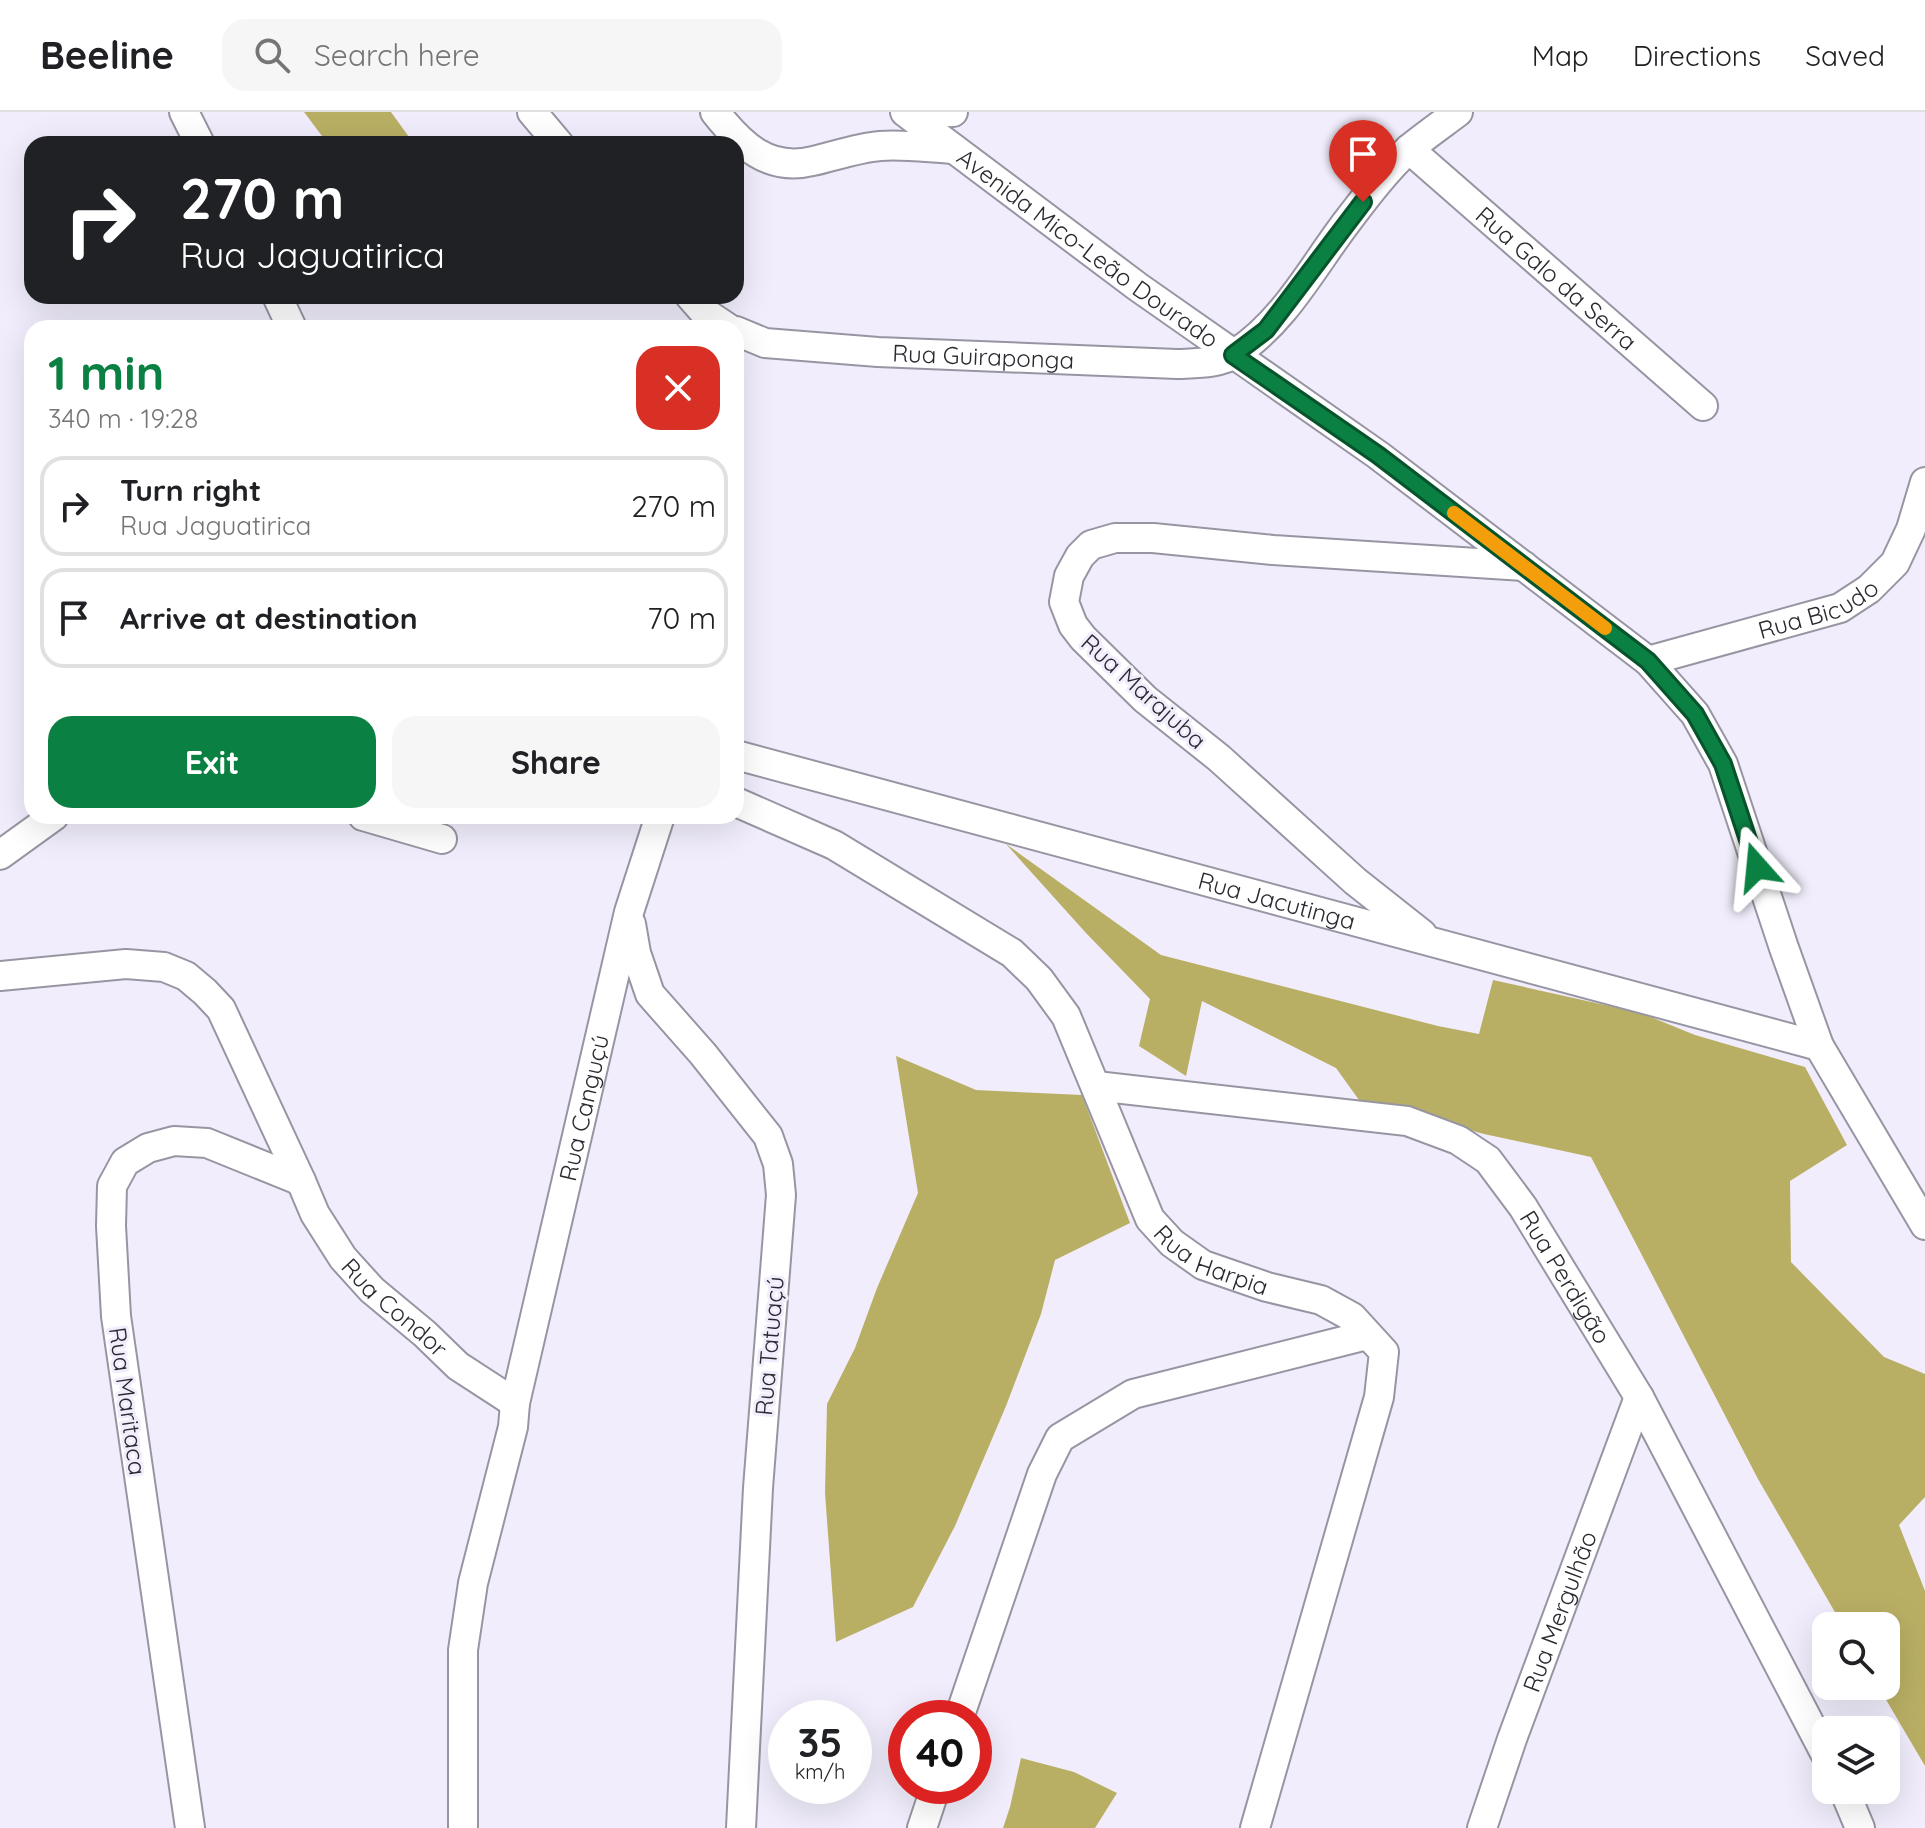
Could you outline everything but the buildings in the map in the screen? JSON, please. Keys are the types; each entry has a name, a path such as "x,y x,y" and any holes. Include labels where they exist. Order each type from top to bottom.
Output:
{"street":[{"path":"184,112 196,136"},
{"path":"532,112 552,136"},
{"path":"715,112 737,136"},
{"path":"906,113 953,112"},
{"path":"1233,355 1266,330 1346,222 1409,149 1458,112"},
{"name":"Avenida Mico-Leão Dourado","path":"906,113 1233,355 1378,455 1648,661 1695,714 1723,764 1819,1046 1925,1225"},
{"path":"744,144 761,157 783,163 809,162 857,149 882,146 954,149"},
{"name":"Rua Galo da Serra","path":"1409,149 1703,406"},
{"name":"Rua Guiraponga","path":"697,304 715,320"},
{"name":"Rua Guiraponga","path":"744,338 765,343 878,352 1177,364 1210,363 1233,355"},
{"name":"Rua Bicudo","path":"1648,661 1803,620 1850,602 1869,589 1895,563 1911,529 1925,482"},
{"name":"Rua Marajuba","path":"1431,942 1355,881 1219,758 1145,699 1083,638 1073,625 1064,602 1069,576 1080,556 1091,545 1115,538 1153,538 1273,550 1524,566"},
{"name":"Rua Jacutinga","path":"744,757 1819,1046"},
{"name":"Rua Harpia","path":"744,806 834,845 1012,953 1039,979 1066,1016 1150,1219 1172,1243 1203,1265 1267,1287 1321,1300 1352,1317 1384,1352 1379,1397 1255,1828"},
{"path":"0,855 43,824"},
{"path":"390,824 442,839"},
{"name":"Rua Canguçú","path":"515,1403 629,912 657,824"},
{"name":"Rua Tatuaçú","path":"629,912 636,953 650,994 703,1054 768,1136 778,1164 781,1195 758,1488 741,1828"},
{"name":"Rua Condor","path":"0,976 126,964 164,967 186,976 221,1009 315,1214 343,1258 372,1290 458,1366 515,1403"},
{"name":"Rua Perdigão","path":"1096,1086 1407,1121 1458,1140 1488,1160 1523,1207 1639,1397 1812,1728"},
{"name":"Rua Maritaca","path":"190,1828 116,1316 112,1186 125,1162 148,1148 174,1141 207,1143 301,1181"},
{"path":"965,1700 1042,1474 1060,1438 1133,1394 1367,1335"},
{"name":"Rua Mergulhão","path":"1482,1828 1639,1397"},
{"path":"463,1828 463,1650 473,1583 513,1427 515,1403"},
{"path":"922,1828 930,1804"},
{"path":"1850,1804 1860,1828"}],"shaded area":[{"path":"304,112 391,112 408,136 322,136"},
{"path":"1006,844 1161,955 1479,1034 1493,980 1641,1013 1695,1035 1805,1067 1847,1145 1790,1181 1791,1262 1884,1357 1925,1374 1925,1497 1899,1525 1925,1591 1925,1766 1900,1723 1900,1716 1896,1716 1886,1700 1900,1700 1900,1612 1835,1612 1758,1479 1591,1157 1484,1134 1359,1100 1336,1068 1202,1001 1186,1076 1139,1046 1150,999"},
{"path":"896,1056 976,1090 1082,1095 1130,1223 1055,1260 1041,1314 1006,1406 955,1526 913,1607 836,1642 825,1493 827,1404 855,1348 918,1193"},
{"path":"1021,1758 1074,1772 1117,1793 1095,1828 1003,1828"}],"slow traffic":[{"path":"1454,513 1605,628"}],"route":[{"path":"1363,202 1266,330 1233,355 1378,455 1648,661 1695,714 1723,764 1757,867"}]}
